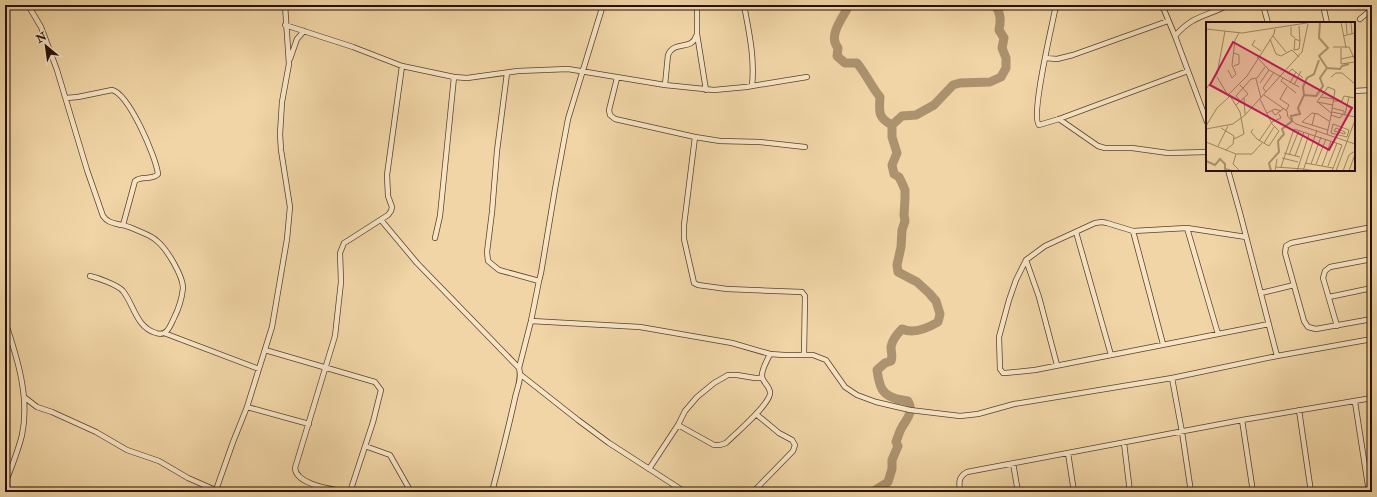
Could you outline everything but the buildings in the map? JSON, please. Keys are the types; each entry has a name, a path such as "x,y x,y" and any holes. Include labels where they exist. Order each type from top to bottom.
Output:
{"street":[{"path":"28,5 41,27 66,98 100,210 106,221 123,225 158,241 181,277 183,288 176,315 168,331 164,334"},
{"path":"285,5 288,64"},
{"path":"519,368 541,273 565,132 603,6 551,5"},
{"path":"697,5 697,34 706,90"},
{"path":"744,5 752,45 752,86"},
{"path":"1056,5 1038,100 1038,124 1042,125 1059,119 1188,71"},
{"path":"1162,5 1204,107 1206,117"},
{"path":"1175,36 1196,18 1228,5"},
{"path":"1263,5 1268,22"},
{"path":"1323,5 1327,22"},
{"path":"1360,19 1372,9"},
{"path":"1045,58 1057,59 1073,55 1168,21"},
{"path":"285,25 402,66 454,77 467,78 507,73 568,69 665,86 706,90 722,90 807,77"},
{"path":"24,397 37,407 52,412 96,432 127,450 159,461 173,471 218,491 233,442 247,407 272,327 280,286 290,207 281,150 280,134 282,102 288,64 297,38 304,31"},
{"path":"665,86 667,61 670,51 674,48 692,44 695,41 697,34"},
{"path":"346,492 323,487 303,480 297,476 295,468 335,336 340,297 340,258 342,248 344,243 381,220 391,211 392,207 388,196 387,174 402,66"},
{"path":"507,73 497,151 487,252 488,261 499,270 539,281"},
{"path":"435,238 440,216 454,77"},
{"path":"617,78 609,110 612,118 695,137 720,141 760,142 805,147"},
{"path":"66,98 112,90 116,91 130,108 142,129 158,174 154,177 138,178 134,181 123,225"},
{"path":"1355,92 1372,90"},
{"path":"1059,119 1098,146 1105,148 1132,148 1182,154 1206,152"},
{"path":"695,137 684,225 684,239 694,283 698,285 727,289 802,292 805,296 804,354"},
{"path":"1228,171 1277,356"},
{"path":"381,220 417,263 519,368 521,375 492,492"},
{"path":"1246,237 1188,228 1133,231 1102,222 1095,223 1044,246 1026,260 1016,280 999,337 1000,369 1003,373 1035,370 1269,324"},
{"path":"1372,227 1291,243 1286,246 1285,253 1304,321 1308,327 1316,329 1372,319"},
{"path":"1188,228 1218,334"},
{"path":"1133,231 1163,344"},
{"path":"1076,232 1111,355"},
{"path":"1336,326 1323,278 1325,271 1327,268 1372,259"},
{"path":"1026,260 1039,298 1057,365"},
{"path":"90,276 114,284 123,291 141,323 152,332 164,334 259,368"},
{"path":"1261,293 1294,285"},
{"path":"1328,296 1372,288"},
{"path":"5,321 19,368 25,413 22,435 5,484"},
{"path":"531,321 640,327 732,342 770,354 804,354 820,357 826,360 845,387 857,395 876,402 910,410 960,416 978,414 1020,403 1172,378 1277,356 1372,339"},
{"path":"265,350 325,366 375,382 379,385 381,390 380,394 350,492"},
{"path":"678,425 714,445 726,443 756,414 768,399 770,393 768,386 762,378 763,370 770,354"},
{"path":"649,469 678,425 685,411 697,397 724,377 732,374 762,378"},
{"path":"521,375 578,420 685,492"},
{"path":"1172,378 1182,432 1190,492"},
{"path":"960,492 959,482 962,475 967,472 1242,420 1372,398"},
{"path":"1355,402 1369,492"},
{"path":"247,407 308,424"},
{"path":"1299,410 1311,492"},
{"path":"753,492 793,451 795,445 792,440 779,433 756,414"},
{"path":"1242,420 1253,492"},
{"path":"1124,442 1130,492"},
{"path":"365,446 390,455 411,492"},
{"path":"1068,453 1074,492"},
{"path":"1013,463 1018,492"}],"waterway":[{"path":"849,5 835,32 835,43 838,48 837,56 845,63 857,63 880,97 880,114 884,120 892,125"},
{"path":"872,492 888,482 892,469 892,460 898,446 896,442 910,412 910,405 908,401 894,398 884,392 880,385 877,370 885,363 891,361 892,344 895,337 902,329 916,331 925,328 938,322 940,314 936,301 929,293 917,282 898,272 897,265 901,247 902,230 905,221 905,190 899,177 894,174 892,165 897,153 892,137 892,125 902,116 916,115 934,105 953,85 960,83 990,82 1001,77 1006,68 1006,58 1002,48 1004,38 999,30 1000,20 995,5"}]}
